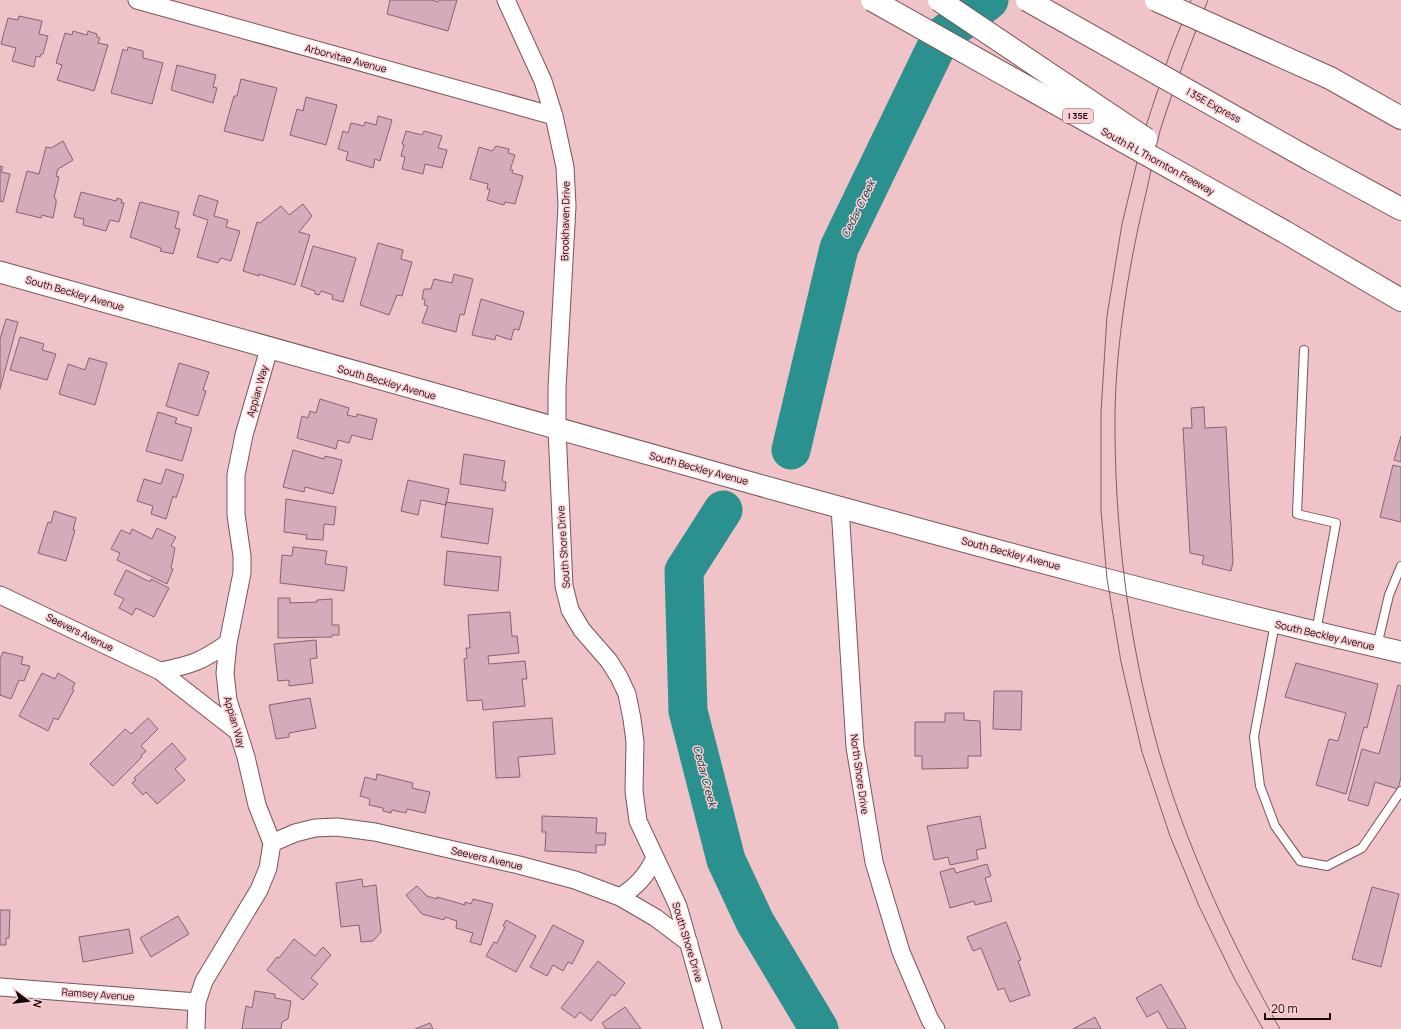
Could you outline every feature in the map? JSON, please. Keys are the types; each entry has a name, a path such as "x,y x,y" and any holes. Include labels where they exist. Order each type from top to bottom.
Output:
{"highway":[{"name":"South R L Thornton Freeway","path":"872,0 1285,232 1401,300"},
{"path":"939,0 1285,232"},
{"name":"I 35E Express","path":"1027,0 1401,209"},
{"path":"1156,0 1330,78"},
{"path":"1193,0 1401,118"}],"street":[{"name":"Arborvitae Avenue","path":"137,0 554,116"},
{"name":"Brookhaven Drive","path":"506,0 543,81 554,116 565,167 567,206 557,388 557,429"},
{"name":"South Beckley Avenue","path":"0,272 269,349 840,507 1275,623 1401,652"},
{"name":"Appian Way","path":"269,349 244,434 236,475 236,515 242,556 242,573 228,643 225,673 228,700 246,757 261,818 272,843"},
{"name":"South Shore Drive","path":"557,429 564,586 570,610 582,630 609,661 620,678 626,694 632,719 635,742 634,791 638,821 678,906 713,1029"},
{"name":"North Shore Drive","path":"840,507 855,748 874,862 902,952 930,1020 936,1029"},
{"name":"Seevers Avenue","path":"0,595 160,671 237,731"},
{"path":"160,671 186,666 206,658 228,643"},
{"name":"Seevers Avenue","path":"272,843 295,833 315,828 337,827 375,832 520,865 576,880 620,897 656,918 689,943"},
{"path":"196,1029 197,1002 204,981 259,890 268,868 272,843"},
{"path":"620,897 635,888 647,875 655,858"},
{"name":"Ramsey Avenue","path":"0,987 197,1002"}],"lane":[{"path":"1304,350 1297,514 1336,523 1316,632"},
{"path":"1376,647 1390,595 1401,566"},
{"path":"1275,623 1254,737 1260,786 1275,826 1300,861 1327,866 1362,848 1401,791"}],"building":[{"path":"390,0 432,0 438,2 439,0 457,0 448,31 387,14"},
{"path":"19,16 42,21 39,34 48,36 43,54 41,54 40,57 36,56 34,67 12,61 16,48 1,44 8,18 18,20"},
{"path":"73,31 87,35 88,31 97,34 97,37 100,38 98,43 108,45 94,91 57,80 62,65 56,63 65,33 72,35"},
{"path":"128,47 143,51 143,58 163,63 152,104 111,93 123,49 127,51"},
{"path":"177,65 216,75 213,87 217,88 213,103 171,90"},
{"path":"241,79 277,88 263,141 224,131 234,96 237,96"},
{"path":"306,97 337,105 326,145 290,135 297,109 303,111"},
{"path":"378,116 392,120 380,161 375,159 373,168 346,160 348,152 338,149 343,131 348,133 351,123 364,126 365,122 376,125"},
{"path":"406,131 422,135 424,131 442,136 438,148 447,150 442,168 425,164 423,174 402,169 405,157 401,156 404,145 402,144"},
{"path":"63,141 73,160 58,169 56,176 59,177 54,198 56,199 56,204 53,218 42,215 41,218 16,212 27,171 39,174 46,147 51,148"},
{"path":"496,146 509,149 508,153 515,155 510,170 513,170 512,173 523,176 515,204 505,202 504,205 487,200 490,189 487,189 488,184 470,179 479,147 492,151"},
{"path":"0,166 3,167 1,172 10,174 3,202 0,201"},
{"path":"81,192 116,201 117,198 122,200 121,203 124,203 119,222 110,220 106,231 83,225 84,219 74,217"},
{"path":"199,195 218,201 214,216 228,220 226,227 240,231 231,261 221,258 218,263 197,257 208,220 193,215"},
{"path":"140,202 179,212 175,228 180,229 173,254 160,251 161,248 130,237"},
{"path":"303,204 312,216 299,232 310,235 295,285 259,274 259,276 243,271 257,222 260,223 281,206 289,215"},
{"path":"378,243 403,250 401,259 412,262 402,296 397,295 389,315 360,305"},
{"path":"313,246 356,258 343,302 332,299 333,295 321,291 319,295 315,294 315,291 301,286"},
{"path":"454,274 473,279 464,315 460,314 456,332 422,323 428,306 424,305 425,300 422,299 424,289 431,289 434,279 452,283"},
{"path":"481,299 524,312 519,330 514,329 511,340 496,335 495,340 472,335"},
{"path":"6,319 18,322 0,389 0,339"},
{"path":"20,337 44,344 42,350 56,354 47,380 10,370"},
{"path":"89,358 107,363 95,405 59,394 68,364 85,370"},
{"path":"179,363 209,372 203,390 206,391 198,416 166,406"},
{"path":"320,399 349,408 347,415 356,417 357,414 377,419 372,440 352,435 349,443 338,440 336,449 297,438 302,416 308,418 310,411 316,413"},
{"path":"1204,407 1205,428 1226,427 1233,562 1231,571 1202,564 1204,556 1190,553 1183,428 1192,428 1191,408"},
{"path":"158,412 177,418 175,423 192,428 182,461 146,451"},
{"path":"1401,436 1401,462 1394,460"},
{"path":"293,450 324,459 325,456 342,460 333,494 305,487 304,492 283,487"},
{"path":"464,454 505,461 502,481 506,482 505,491 460,484"},
{"path":"1393,465 1401,467 1401,522 1380,517"},
{"path":"166,469 184,475 176,498 173,496 166,519 151,514 153,506 137,501 144,479 161,484"},
{"path":"408,480 449,489 446,505 421,500 418,515 401,511"},
{"path":"286,499 336,507 334,525 324,524 323,540 306,539 307,535 284,532"},
{"path":"446,502 493,509 488,544 441,537"},
{"path":"54,511 76,518 73,530 75,530 66,561 38,553 48,522 51,523"},
{"path":"157,528 176,537 171,546 175,548 171,568 173,569 167,584 117,560 120,553 111,549 121,530 130,534 132,529 152,539"},
{"path":"293,547 327,551 325,564 347,567 344,591 280,583 282,555 292,556"},
{"path":"447,551 501,557 498,591 444,585"},
{"path":"126,570 150,582 151,579 169,588 154,617 136,608 132,615 119,608 124,599 114,594"},
{"path":"278,598 290,598 290,603 317,602 317,600 332,599 332,625 339,625 339,635 332,635 332,637 278,638"},
{"path":"510,612 512,636 517,636 519,653 488,656 489,664 525,661 527,679 522,679 525,706 483,710 482,700 467,701 464,659 467,658 466,648 470,648 468,615"},
{"path":"316,640 317,658 310,659 313,683 289,686 289,680 278,681 274,644"},
{"path":"3,652 23,657 21,664 30,666 24,681 19,680 11,699 0,695 0,659"},
{"path":"1296,663 1378,684 1367,728 1364,727 1346,794 1316,785 1329,739 1338,741 1346,713 1285,697"},
{"path":"42,673 55,679 58,673 75,683 72,689 74,690 58,720 54,718 48,731 19,716"},
{"path":"1398,685 1401,686 1401,777 1398,789 1375,782 1368,806 1348,800 1362,749 1379,754"},
{"path":"994,691 1022,691 1021,730 993,729"},
{"path":"310,698 316,728 289,733 289,737 276,739 269,705"},
{"path":"945,713 964,713 964,720 980,721 981,756 968,756 968,768 922,769 922,756 915,756 915,722 945,722"},
{"path":"148,718 158,729 141,746 146,751 141,756 142,757 113,786 90,764 125,729 131,734"},
{"path":"552,718 555,754 518,757 520,777 496,778 493,722"},
{"path":"172,743 186,759 175,769 185,780 157,804 146,792 143,795 132,783 136,780 134,778"},
{"path":"377,774 413,783 412,788 430,792 425,813 407,809 406,813 392,810 391,813 383,811 383,808 369,805 370,799 360,796 365,777 376,780"},
{"path":"542,816 597,818 596,833 606,833 605,845 596,845 596,853 545,851 546,832 542,832"},
{"path":"980,816 986,848 976,850 978,859 950,865 948,857 934,860 927,826"},
{"path":"987,864 991,876 985,878 992,901 975,905 974,901 950,908 940,872 954,868 956,873"},
{"path":"362,879 363,887 376,885 381,932 373,941 361,942 359,925 341,927 336,883"},
{"path":"417,886 427,896 437,899 437,897 465,905 465,902 471,904 473,899 493,904 481,945 470,942 473,933 456,928 457,921 445,917 444,920 422,914 406,895"},
{"path":"1372,887 1399,894 1381,967 1352,959"},
{"path":"0,910 10,910 9,938 6,938 6,945 0,945"},
{"path":"178,916 189,934 151,957 140,938"},
{"path":"506,920 536,936 516,972 486,956 494,942 497,943 505,927 503,926"},
{"path":"1006,922 1021,960 1018,961 1030,995 1010,1002 1004,988 998,990 981,948 973,951 967,937"},
{"path":"553,925 584,941 572,964 568,962 563,971 553,965 547,976 530,967"},
{"path":"129,929 133,953 83,962 79,937"},
{"path":"294,939 315,956 323,947 331,955 311,978 318,984 303,1000 267,970"},
{"path":"598,961 625,983 615,996 612,994 591,1021 580,1012 575,1018 561,1008"},
{"path":"1161,984 1186,1028 1168,1029 1158,1011 1147,1017 1136,998"},
{"path":"255,991 275,994 275,998 291,1001 288,1019 282,1022 281,1029 242,1029 246,1006 252,1008"},
{"path":"625,1007 641,1029 606,1029 602,1023"},
{"path":"1095,1017 1101,1029 1073,1029"},
{"path":"430,1023 433,1029 415,1029"}],"waterway":[{"name":"Cedar Creek","path":"791,450 839,248 941,37 989,0"},
{"name":"Cedar Creek","path":"723,510 684,571 688,711 726,860 755,922 819,1029"}],"tram line":[{"path":"1191,0 1170,53 1145,129 1122,224 1107,316 1101,412 1101,510 1107,579 1121,662 1142,752 1170,836 1199,906 1234,978 1263,1029"},
{"path":"1208,0 1189,48 1160,131 1135,243 1121,329 1116,385 1115,455 1117,498 1125,582 1138,666 1147,707 1169,785 1211,892 1244,961 1280,1029"}]}
